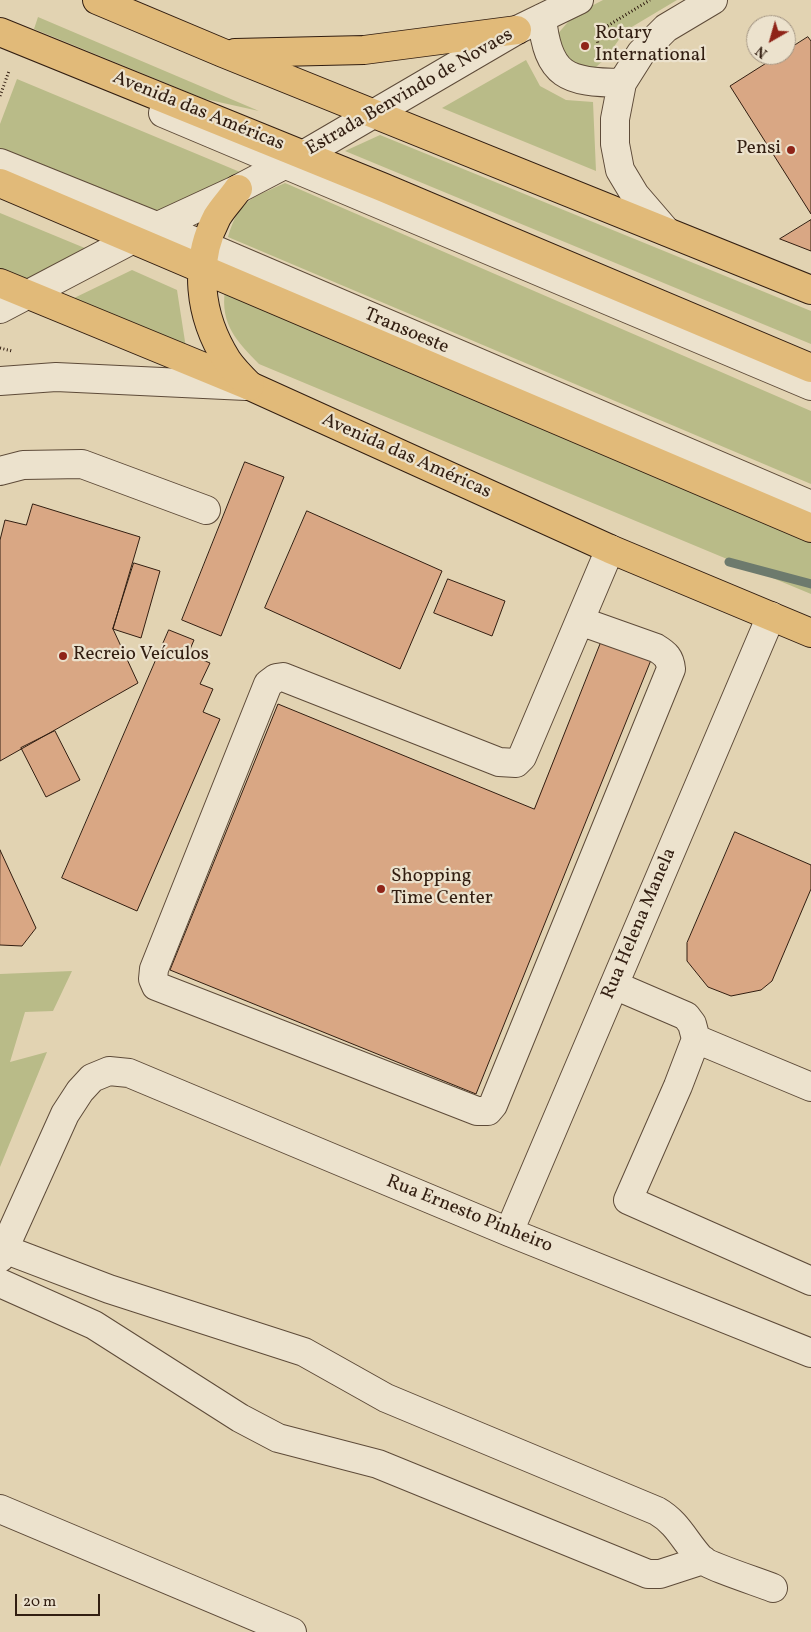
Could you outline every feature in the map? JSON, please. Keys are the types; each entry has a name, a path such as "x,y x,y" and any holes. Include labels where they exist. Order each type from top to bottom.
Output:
{"main road":[{"path":"97,0 223,53 811,290"},
{"path":"223,53 364,50 517,30"},
{"name":"Avenida das Américas","path":"0,32 294,159 811,368"},
{"path":"0,183 132,240 204,257 811,528"},
{"path":"238,189 218,216 204,257 201,290 210,324 227,361 250,386"},
{"name":"Avenida das Américas","path":"0,282 250,386 610,549 811,633"}],"street":[{"name":"Estrada Benvindo de Novaes","path":"0,309 158,226 238,189 294,159 372,113 410,94 517,30 579,0"},
{"path":"666,231 635,195 620,170 615,144 615,119 622,83 642,53 666,28 713,0"},
{"path":"542,18 545,43 553,62 566,76 588,83 622,83"},
{"path":"0,45 294,159 811,386"},
{"name":"Transoeste","path":"0,162 158,226 204,257 811,505"},
{"path":"0,381 56,377 250,386"},
{"path":"0,471 24,465 82,464 206,510"},
{"path":"580,621 656,648 665,653 670,661 671,669 496,1096 488,1111 477,1111 156,986 153,979 154,969 268,684 276,678 283,677 499,762 516,764 522,757 610,549"},
{"name":"Rua Helena Manela","path":"509,1232 771,616"},
{"path":"614,984 686,1016 692,1024 696,1039 678,1086 628,1200 811,1281"},
{"path":"696,1039 811,1087"},
{"name":"Rua Ernesto Pinheiro","path":"2,1254 65,1114 80,1091 92,1078 109,1071 129,1073 509,1232 811,1353"},
{"path":"2,1254 304,1352 386,1398 657,1511 668,1517 702,1560 773,1588"},
{"path":"0,1283 94,1325 240,1418 278,1438 378,1464 648,1574 660,1574 702,1560"},
{"path":"94,1325 109,1289"},
{"path":"0,1509 292,1632"}],"path":[{"path":"0,96 9,71"}],"green space":[{"path":"603,0 677,0 625,31 606,58 596,67 570,67 555,37 574,15"},
{"path":"38,17 259,111 205,99 34,29"},
{"path":"526,60 540,86 566,100 593,102 596,171 442,108"},
{"path":"17,79 240,172 162,216 0,150 0,124"},
{"path":"380,135 811,311 811,344 345,151"},
{"path":"285,183 811,411 811,484 228,237 232,224 242,207 255,197"},
{"path":"0,213 92,251 27,284 0,272"},
{"path":"132,270 177,290 186,348 70,300"},
{"path":"225,290 811,535 811,594 259,364 232,332 225,313"},
{"path":"72,971 53,1011 25,1012 10,1062 47,1052 0,1167 0,974"}],"building":[{"name":"Pensi","path":"808,37 811,41 811,214 730,86 763,65 796,65 796,45"},
{"path":"811,220 811,251 780,239"},
{"path":"245,462 284,477 221,636 182,620"},
{"name":"Recreio Veículos","path":"33,504 140,537 113,629 138,683 0,761 0,540 5,520 26,525"},
{"path":"307,511 442,571 400,669 265,608"},
{"path":"134,563 160,571 141,638 113,629"},
{"path":"448,579 505,601 492,636 434,613"},
{"path":"169,630 194,640 188,654 210,663 200,684 213,689 203,712 220,719 137,911 62,878"},
{"name":"Shopping Time Center","path":"602,640 651,660 476,1094 170,970 278,704 534,809"},
{"path":"55,731 80,780 46,797 21,748"},
{"path":"735,832 811,865 811,889 772,981 761,990 731,996 708,987 687,961 687,943"},
{"path":"0,850 36,928 22,946 0,945"}],"waterway":[{"path":"729,562 811,584"}],"place":[{"name":"Rotary International","path":"585,46"},
{"name":"Pensi","path":"791,150"},
{"name":"Recreio Veículos","path":"63,656"},
{"name":"Shopping Time Center","path":"381,889"}]}
